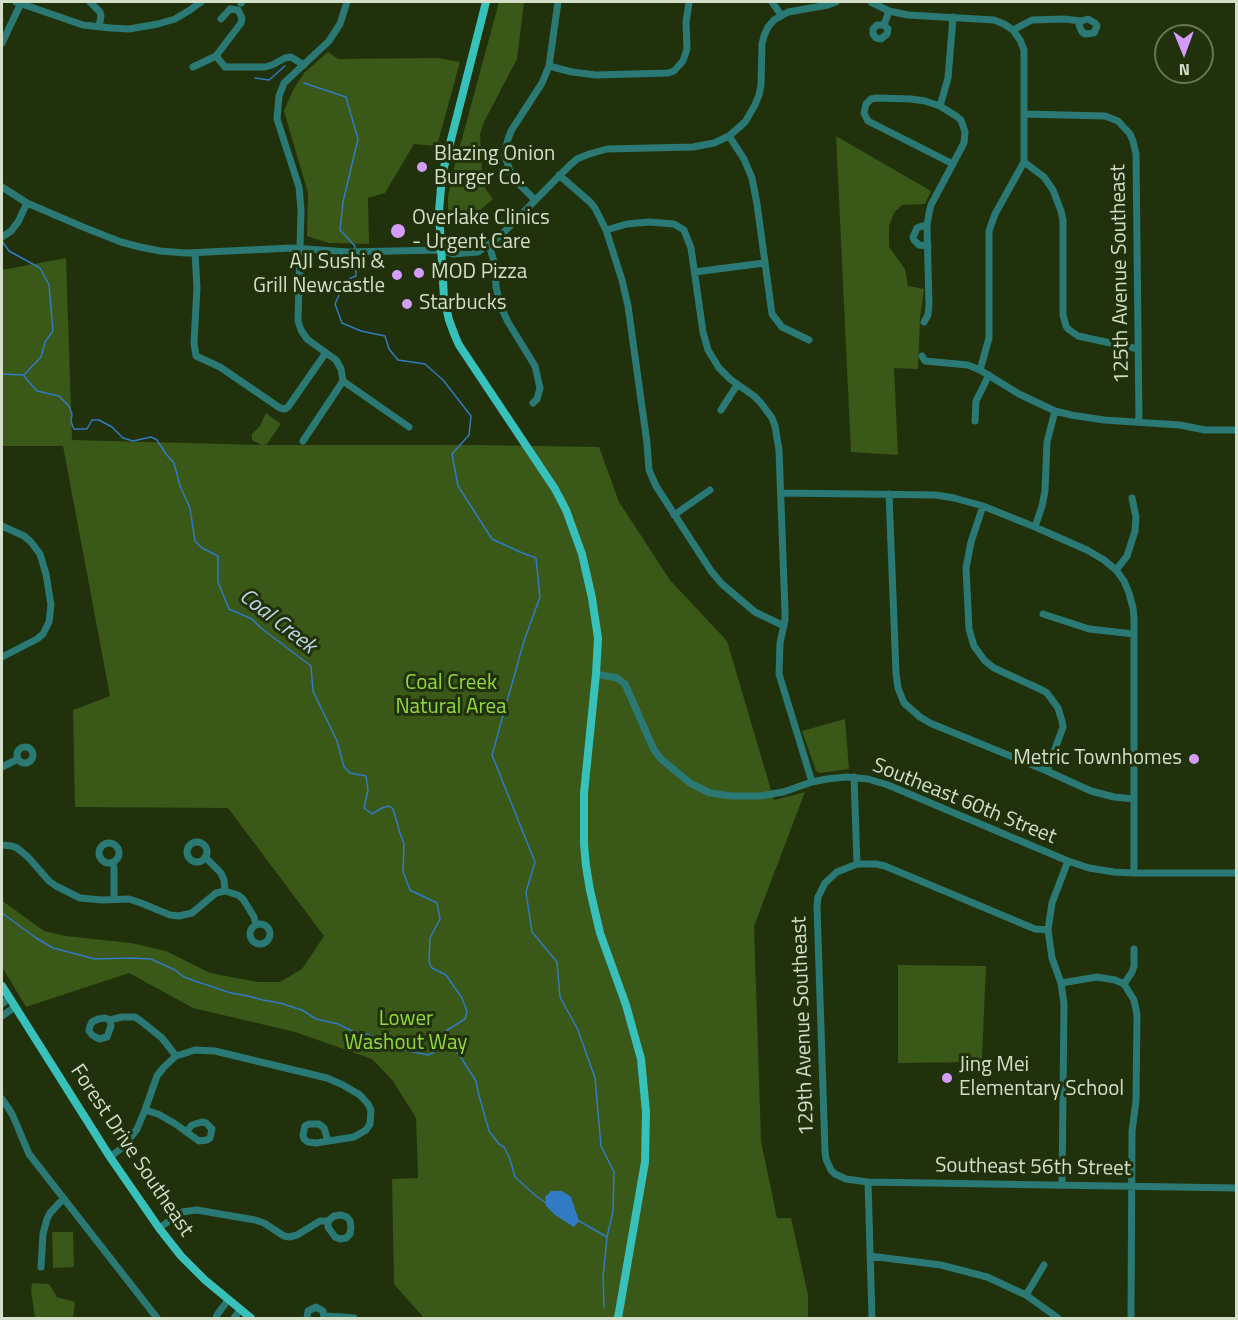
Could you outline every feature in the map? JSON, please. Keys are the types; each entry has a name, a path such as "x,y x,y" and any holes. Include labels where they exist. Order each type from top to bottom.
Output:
{"main road":[{"path":"486,2 442,175 439,197 444,298 455,336 555,489 566,510 588,574 598,638 584,793 586,866 600,933 626,1005 641,1059 646,1112 645,1162 618,1318"},
{"name":"Forest Drive Southeast","path":"2,986 5,1001 15,1007 110,1157 159,1228 180,1256 251,1318"}],"street":[{"path":"2,43 18,2 83,25 129,29 175,19 201,2"},
{"path":"90,2 100,12 99,27"},
{"path":"346,2 335,33 320,51 284,83 279,96 277,119 299,187 301,210 298,321 307,339 336,360 344,381 409,427"},
{"path":"535,200 509,172 505,156 506,147 511,131 542,83 549,66 558,2"},
{"path":"549,66 572,72 603,75 675,71 683,61 687,49 688,2"},
{"path":"772,2 781,15"},
{"path":"2,187 27,203 113,239 140,248 160,251 195,253 300,248 348,252 453,250 478,252 499,237 577,159 607,149 693,147 729,136 745,122 755,105 761,85 762,44 768,27 781,15 836,2"},
{"path":"871,2 908,15 994,20 1013,30 1024,50 1024,162 995,214 989,231 989,338 980,370"},
{"path":"193,67 216,56 241,23 242,18 238,10 230,9 221,19"},
{"path":"884,25 890,10"},
{"path":"940,106 948,78 953,17"},
{"path":"1013,30 1032,20 1081,21"},
{"path":"216,56 225,67 265,67 291,57 304,65"},
{"path":"924,322 928,315 929,305 927,226 932,205 964,144 965,132 956,116 940,106 925,101 877,98 868,101 864,113 865,117 873,123 953,164"},
{"name":"125th Avenue Southeast","path":"1024,114 1105,116 1118,121 1130,134 1136,154 1139,422"},
{"path":"729,136 744,159 752,178 772,314 778,323 789,331 809,340"},
{"path":"1024,162 1044,177 1053,190 1061,212 1063,220 1063,315 1068,329 1078,336 1138,349"},
{"path":"560,176 590,202 602,219 606,230 626,295 648,443 649,470 656,486 711,571 722,584 754,612 784,626"},
{"path":"2,237 18,222 27,203"},
{"path":"606,230 643,222 666,223 684,230 690,242 703,332 708,350 719,368 737,385 754,396 772,418 778,439 781,493 785,611 779,654 781,683 812,782"},
{"path":"927,226 917,228 913,237 919,245 928,246"},
{"path":"489,245 495,265 496,287 501,307 507,322 535,366 540,388 537,399 533,403"},
{"path":"195,253 197,288 194,343 196,357 220,367 261,396 285,409 325,354"},
{"path":"695,272 764,263"},
{"path":"922,356 925,361 968,364 1019,394 1055,411 1090,419 1180,425 1205,430 1236,430"},
{"path":"975,421 976,401 989,375"},
{"path":"303,441 344,381"},
{"path":"721,410 737,385"},
{"path":"1035,527 1045,491 1047,442 1055,411"},
{"path":"674,515 710,490"},
{"path":"781,493 936,495 983,506 1035,527 1088,550 1116,570 1124,581 1133,608 1134,873"},
{"path":"890,494 896,673 898,688 904,703 930,723 1102,795 1134,799"},
{"path":"1116,570 1127,556 1135,531 1136,517 1131,498"},
{"path":"983,506 970,542 966,568 969,629 979,654 994,668 1047,693 1058,708 1063,728 1047,771"},
{"path":"2,526 24,536 40,554 51,605 49,622 43,634 2,657"},
{"path":"1043,614 1089,629 1134,634"},
{"name":"Southeast 60th Street","path":"596,674 617,678 626,684 654,750 668,766 690,783 719,795 748,797 772,795 812,782 839,777 868,779 888,785 1068,861 1102,870 1134,873 1236,873"},
{"path":"2,767 18,759"},
{"path":"854,777 857,864 885,866 1035,929 1048,930"},
{"path":"2,845 17,848 49,881 80,898 135,901 170,915 179,916 192,913 216,893 225,891 243,899 256,925"},
{"path":"205,858 221,873 225,891"},
{"path":"1062,1185 1064,1004 1061,983 1052,958 1048,930 1052,903 1068,861"},
{"path":"112,863 114,899"},
{"name":"129th Avenue Southeast","path":"831,1170 825,1151 817,906 820,890 830,877 857,864"},
{"path":"1124,984 1134,966 1134,949"},
{"path":"1061,983 1106,977 1124,984 1134,1000 1137,1014 1136,1101 1132,1131 1131,1318"},
{"path":"2,1016 15,1007"},
{"path":"110,1020 128,1016 141,1020 162,1038 176,1056"},
{"path":"110,1157 123,1147 137,1129 157,1076 164,1067 176,1056 195,1050 215,1051 253,1059 327,1078 360,1095 371,1110 370,1124 366,1130 354,1137 328,1141"},
{"path":"2,1099 14,1116 29,1154 157,1318"},
{"path":"145,1110 166,1119 186,1132"},
{"name":"Southeast 56th Street","path":"831,1170 846,1179 868,1182 1236,1188"},
{"path":"868,1182 872,1318"},
{"path":"41,1268 46,1219 63,1199"},
{"path":"159,1228 182,1212 189,1210 255,1220 289,1237 297,1235 320,1221 328,1221"},
{"path":"870,1257 914,1261 965,1270 987,1277 1026,1295 1058,1318"},
{"path":"1026,1295 1044,1266"},
{"path":"216,1318 228,1300"},
{"path":"307,1318 307,1313 313,1307 321,1309 324,1317 354,1318"},
{"path":"234,1318 240,1310"}],"green space":[{"path":"499,2 524,2 517,59 480,134 485,188 493,199 479,211 448,215 448,196 454,168"},
{"path":"328,52 338,59 438,58 460,62 437,146 414,144 385,193 368,198 369,244 329,243 307,236 308,193 284,111 293,90 304,73"},
{"path":"836,136 931,191 925,204 902,205 894,213 889,226 889,247 905,269 908,286 924,289 918,369 894,368 898,455 851,452"},
{"name":"Coal Creek Natural Area","path":"66,258 72,440 262,445 252,440 252,434 260,426 266,413 281,424 267,444 263,445 599,447 619,502 670,580 727,641 774,800 805,792 754,926 761,1141 777,1218 791,1218 808,1295 808,1318 424,1318 394,1284 392,1179 418,1178 416,1118 393,1081 372,1059 295,1032 193,1008 129,973 26,1007 2,967 2,902 44,931 66,936 131,943 166,951 210,973 258,982 280,982 302,969 324,936 228,808 75,807 73,710 110,696 63,446 2,446 2,270"},
{"path":"845,719 849,769 820,773 816,771 802,731"},
{"path":"898,965 986,966 982,1058 978,1062 898,1063"},
{"path":"52,1232 73,1232 74,1267 53,1268"},
{"path":"32,1283 49,1284 57,1297 75,1302 73,1318 35,1318"}],"water":[{"path":"551,1191 562,1191 571,1197 579,1221 574,1227 555,1215 546,1206 545,1197"}],"waterway":[{"path":"255,78 269,80 285,66"},
{"path":"304,83 346,97 358,139 343,202 340,230 355,246 355,249"},
{"path":"2,241 9,251 40,268 49,285 53,331 45,342 41,357 24,375"},
{"path":"355,254 356,276 346,280 335,304 342,323 361,331 385,336 389,349 398,360 425,364 443,380 471,416 469,435 452,454 458,486 492,539 536,558 540,597 524,641 492,755 535,862 526,892 532,932 557,962 560,997 578,1030 595,1078 601,1146 614,1172 613,1211 607,1237"},
{"name":"Coal Creek","path":"2,374 23,375 37,391 59,396 69,406 74,429 87,429 92,420 99,420 112,427 123,438 133,441 151,437 157,440 174,463 180,486 190,508 195,541 202,548 218,556 218,582 229,609 252,619 311,666 313,691 337,741 344,767 350,773 366,776 368,790 364,808 372,814 389,806 393,809 404,844 403,871 410,890 437,903 440,919 430,938 429,962 432,968 446,975 462,998 467,1012 465,1019 446,1031 447,1036 476,1081 489,1131 504,1147 515,1177 546,1203"},
{"path":"2,913 53,948 95,959 151,959 195,981 231,993 280,1003 302,1010 316,1019 338,1024 356,1033 370,1035 380,1045 428,1055 442,1048 454,1046"},
{"name":"Coal Creek","path":"579,1221 607,1237 603,1277 604,1308"}],"place":[{"name":"Blazing Onion Burger Co.","path":"422,167"},
{"name":"Overlake Clinics - Urgent Care","path":"398,231"},
{"name":"MOD Pizza","path":"419,273"},
{"name":"AJI Sushi & Grill Newcastle","path":"397,275"},
{"name":"Starbucks","path":"407,304"},
{"name":"Metric Townhomes","path":"1194,759"},
{"name":"Jing Mei Elementary School","path":"947,1078"}],"park label":[{"name":"Lower Washout Way","path":"406,1032"}]}
